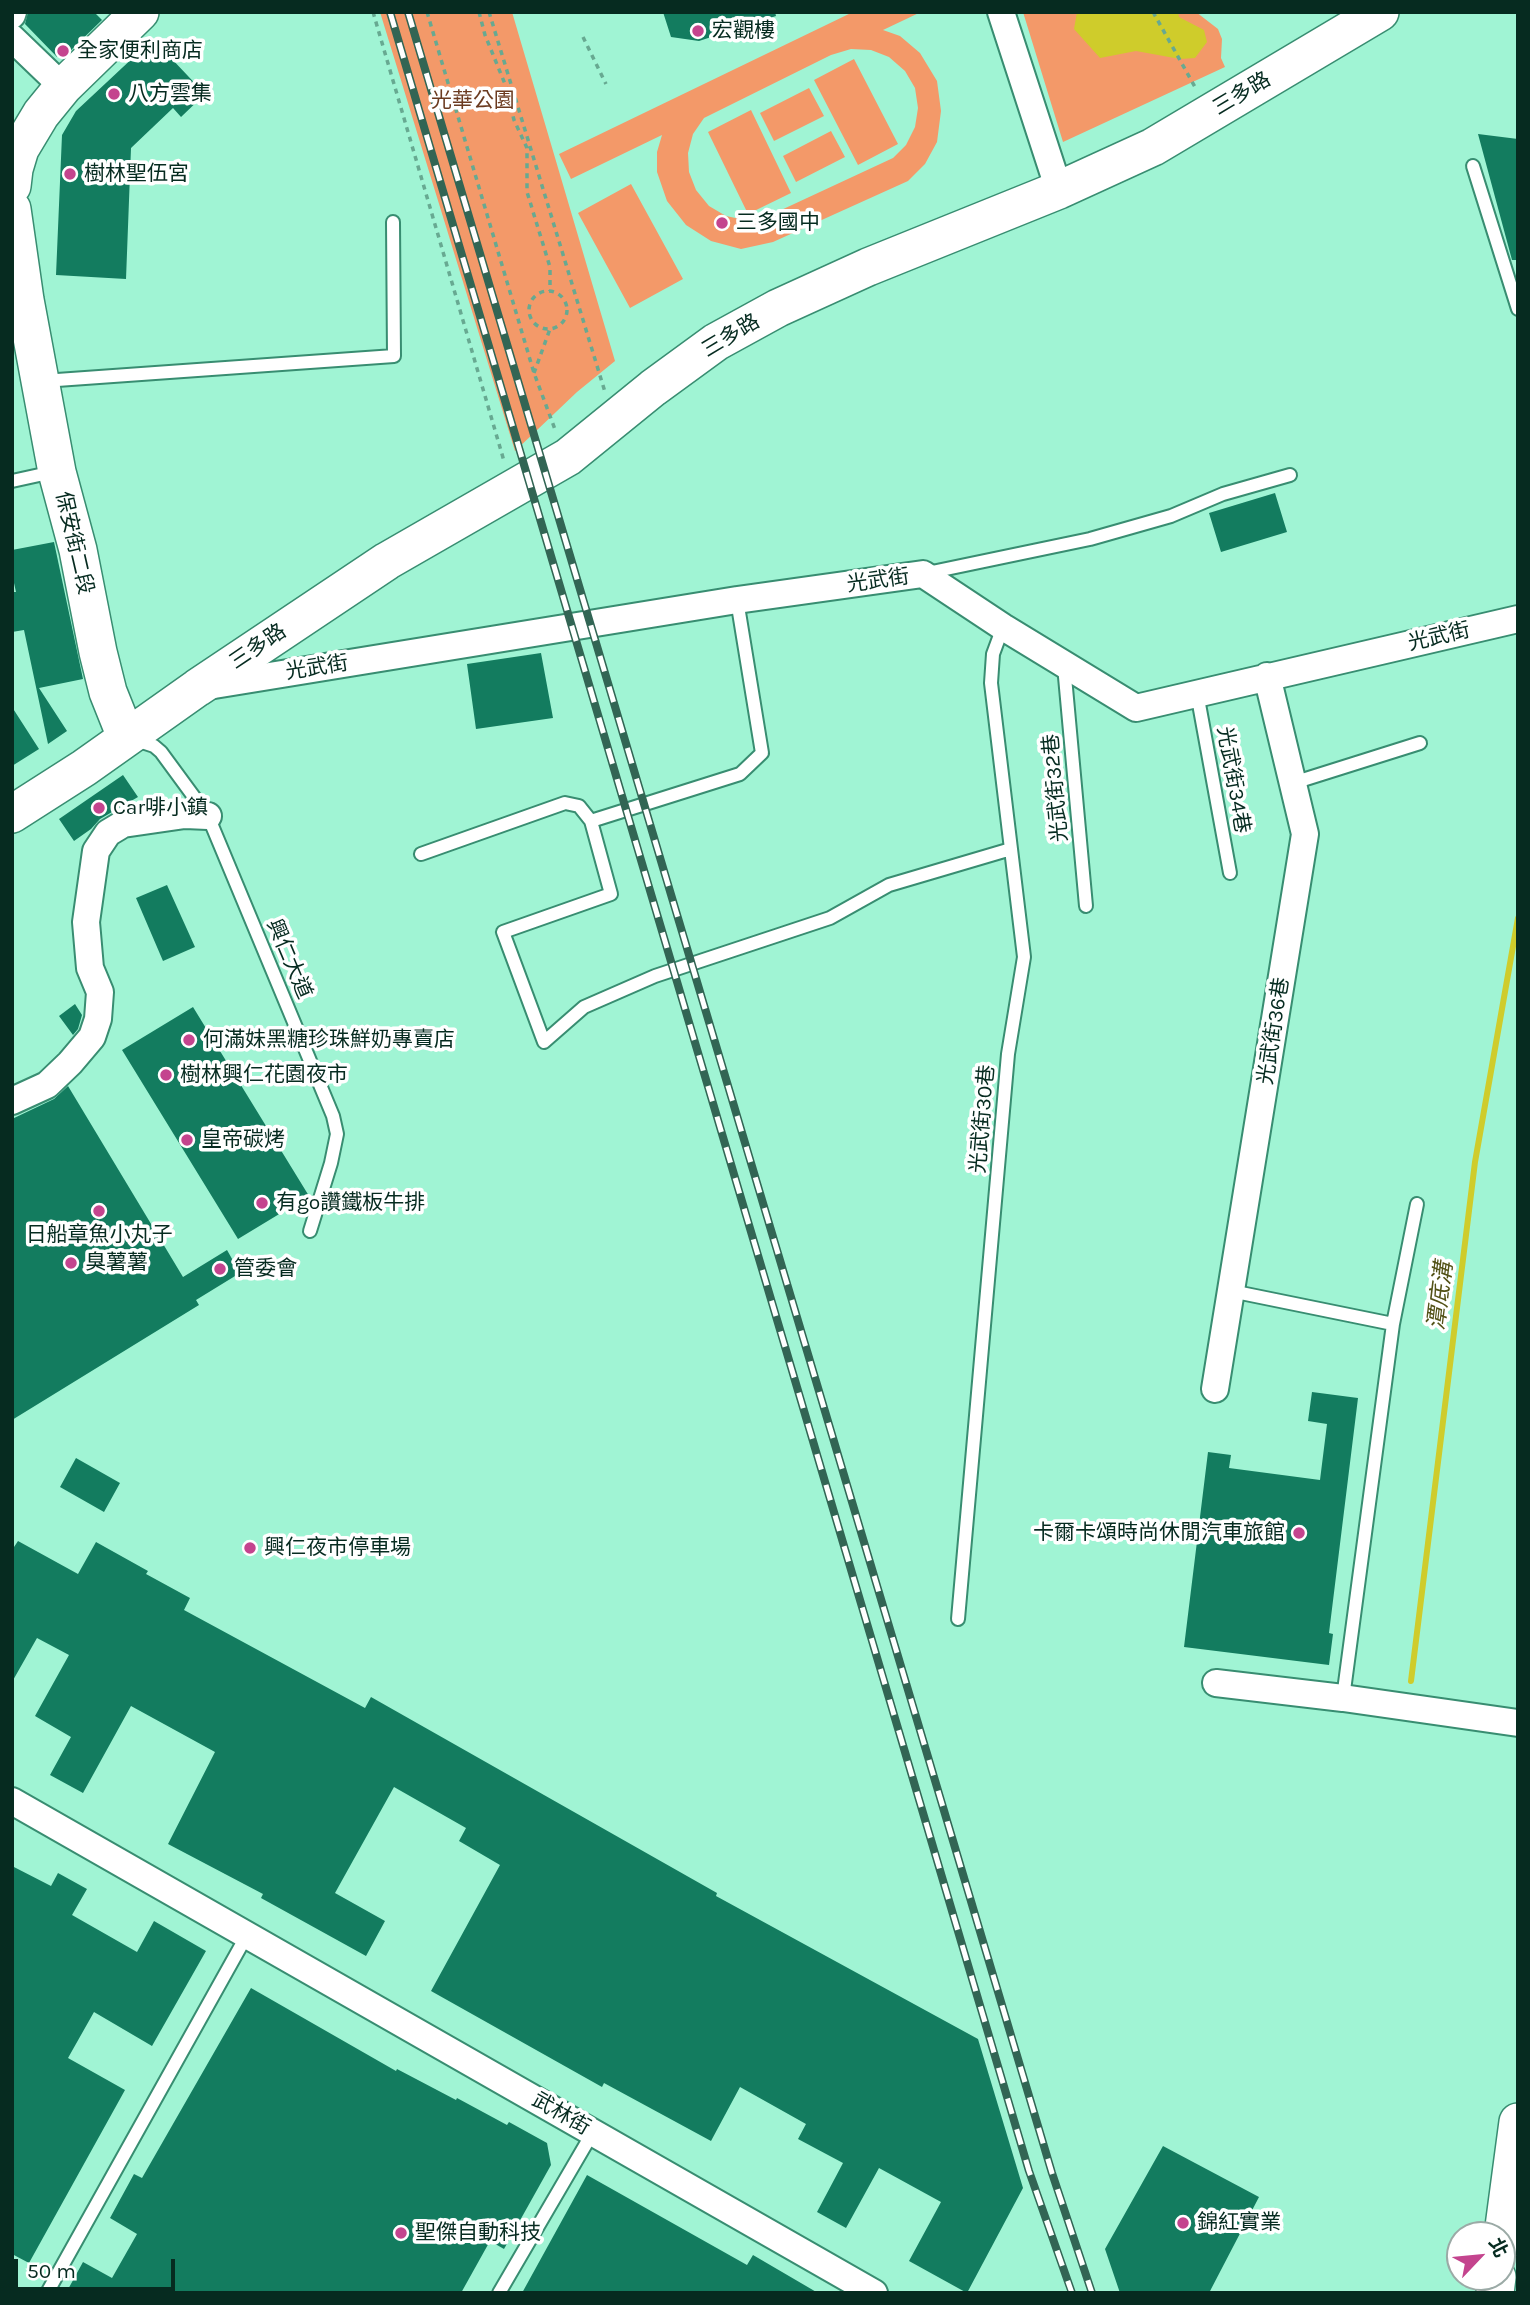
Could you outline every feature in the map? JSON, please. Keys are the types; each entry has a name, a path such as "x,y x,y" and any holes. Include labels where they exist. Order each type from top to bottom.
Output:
{"street":[{"path":"12,186 14,169 24,141 41,114 63,87 140,12"},
{"path":"1001,12 1059,190"},
{"name":"三多路","path":"126,737 387,561 568,457 653,387 716,342 778,308 868,267 1059,190 1153,147 1380,12"},
{"path":"12,38 63,87"},
{"name":"保安街二段","path":"13,221 34,365 57,471 78,550 108,692 126,737"},
{"name":"光武街","path":"197,688 737,600 923,574 1003,627 1136,708 1518,619"},
{"name":"光武街36巷","path":"1215,1389 1306,834 1267,676"},
{"path":"12,814 84,768 126,737"},
{"path":"12,1101 47,1085 92,1037 98,1019 100,992 90,968 86,922 96,851 108,834 123,824 185,814 208,816"},
{"path":"1216,1683 1518,1723"},
{"name":"武林街","path":"12,1801 874,2293"},
{"path":"1505,2221 1518,2122"}],"lane":[{"path":"1473,166 1518,309"},
{"path":"34,365 394,356 393,222"},
{"path":"12,481 57,471"},
{"path":"923,574 1090,540 1171,516 1223,494 1290,475"},
{"path":"591,821 740,774 762,753 737,600"},
{"name":"光武街30巷","path":"958,1619 1008,1055 1024,957 990,683 993,654 1003,627"},
{"name":"光武街32巷","path":"1065,666 1086,906"},
{"name":"光武街34巷","path":"1197,693 1230,873"},
{"name":"興仁大道","path":"126,737 154,746 161,752 208,816 333,1116 337,1134 310,1231"},
{"path":"1293,783 1420,743"},
{"path":"421,854 565,803 579,806 591,821 611,894 503,932 544,1042 584,1007 655,976 830,918 889,885 1011,849"},
{"path":"1343,1698 1393,1324 1417,1204"},
{"path":"1231,1291 1393,1324"},
{"path":"47,2293 247,1935"},
{"path":"499,2293 593,2132"}],"path":[{"path":"373,12 505,467"},
{"path":"428,12 534,373 558,438"},
{"path":"479,12 485,36 505,84 514,120 527,148 527,192 550,267 551,291"},
{"path":"489,12 606,398"},
{"path":"1153,12 1200,96"},
{"path":"583,37 606,84"},
{"path":"551,291 562,296 568,307 561,324 550,329 544,329 533,322 530,310 538,294 551,291"},
{"path":"534,373 550,329"}],"green space":[{"name":"光華公園","path":"380,12 512,12 615,361 577,392 515,451"},
{"path":"853,12 921,12 883,30 900,36 920,53 937,81 941,111 937,142 925,164 908,181 773,242 741,249 711,241 686,225 667,201 657,172 657,152 662,135 571,179 559,154","holes":["851,49 871,50 889,57 905,71 915,88 918,108 915,127 906,145 893,158 764,218 745,220 726,216 709,206 696,190 689,172 688,153 693,134 704,118 831,55"]},
{"path":"1023,12 1196,12 1218,29 1222,39 1221,58 1225,67 1063,142"},
{"path":"854,59 898,144 858,165 814,80"},
{"path":"809,88 824,116 774,141 760,113"},
{"path":"751,110 791,193 748,214 708,132"},
{"path":"831,131 845,157 796,182 783,156"},
{"path":"631,184 683,279 630,308 578,213"}],"shaded area":[{"path":"1077,12 1178,12 1179,17 1204,30 1207,42 1195,58 1180,59 1136,51 1100,58 1074,29"}],"building":[{"path":"28,12 94,12 102,20 65,56 57,57 25,24"},
{"name":"宏觀樓","path":"663,12 775,12 776,16 699,41 671,37"},
{"path":"153,39 205,94 181,117 173,108 131,148 126,279 56,275 62,135 76,111"},
{"path":"1478,134 1518,139 1518,260 1512,260"},
{"path":"1275,493 1287,532 1221,552 1209,513"},
{"path":"54,542 83,679 39,688 67,731 48,744 24,630 12,632 12,592 16,592 12,574 12,550"},
{"path":"541,653 553,718 476,729 467,664"},
{"path":"12,707 39,749 12,766"},
{"name":"Car啡小鎮","path":"123,775 138,797 100,819 74,841 59,819"},
{"path":"167,885 195,947 163,961 136,898"},
{"path":"75,1004 82,1015 73,1035 59,1016"},
{"path":"193,1007 309,1196 238,1239 122,1050"},
{"path":"68,1086 183,1277 227,1250 240,1273 196,1300 199,1305 12,1420 12,1119 54,1099"},
{"path":"1312,1392 1358,1398 1329,1633 1333,1634 1329,1665 1184,1647 1208,1452 1231,1455 1229,1468 1320,1480 1327,1424 1308,1421"},
{"path":"76,1458 120,1483 104,1512 60,1487"},
{"path":"18,1541 78,1574 96,1542 190,1598 184,1610 365,1708 371,1697 717,1893 716,1896 978,2039 1023,2188 967,2293 909,2261 941,2202 879,2168 846,2228 817,2212 843,2163 798,2139 806,2124 740,2087 711,2141 604,2083 602,2087 431,1991 500,1865 459,1841 466,1828 394,1787 335,1893 385,1921 366,1956 261,1898 263,1894 168,1844 215,1752 131,1706 83,1793 50,1775 71,1737 35,1716 69,1655 37,1638 12,1682 12,1550"},
{"path":"12,1866 51,1886 58,1873 87,1889 72,1915 137,1952 154,1921 206,1951 152,2046 94,2012 68,2058 125,2090 29,2263 12,2254"},
{"path":"251,1988 396,2071 397,2069 456,2100 457,2098 507,2125 509,2122 547,2143 551,2165 504,2249 490,2241 461,2293 66,2293 83,2262 112,2278 137,2234 110,2218 134,2174 142,2178"},
{"name":"錦紅實業","path":"1163,2146 1259,2197 1209,2293 1120,2293 1105,2249"},
{"path":"587,2175 747,2265 753,2255 818,2293 522,2293"}],"waterway":[{"name":"潭底溝","path":"1411,1681 1475,1162 1518,918"}],"railway":[{"path":"390,12 1029,2171 1072,2293"},
{"path":"408,12 1052,2173 1092,2293"}],"place":[{"name":"宏觀樓","path":"698,31"},
{"name":"全家便利商店","path":"63,51"},
{"name":"八方雲集","path":"114,94"},
{"name":"樹林聖伍宮","path":"70,174"},
{"name":"三多國中","path":"722,223"},
{"name":"Car啡小鎮","path":"99,808"},
{"name":"何滿妹黑糖珍珠鮮奶專賣店","path":"189,1040"},
{"name":"樹林興仁花園夜市","path":"166,1075"},
{"name":"皇帝碳烤","path":"187,1140"},
{"name":"有go讚鐵板牛排","path":"262,1203"},
{"name":"日船章魚小丸子","path":"99,1211"},
{"name":"臭薯薯","path":"71,1263"},
{"name":"管委會","path":"220,1269"},
{"name":"卡爾卡頌時尚休閒汽車旅館","path":"1299,1533"},
{"name":"興仁夜市停車場","path":"250,1548"},
{"name":"錦紅實業","path":"1183,2223"},
{"name":"聖傑自動科技","path":"401,2233"}]}
